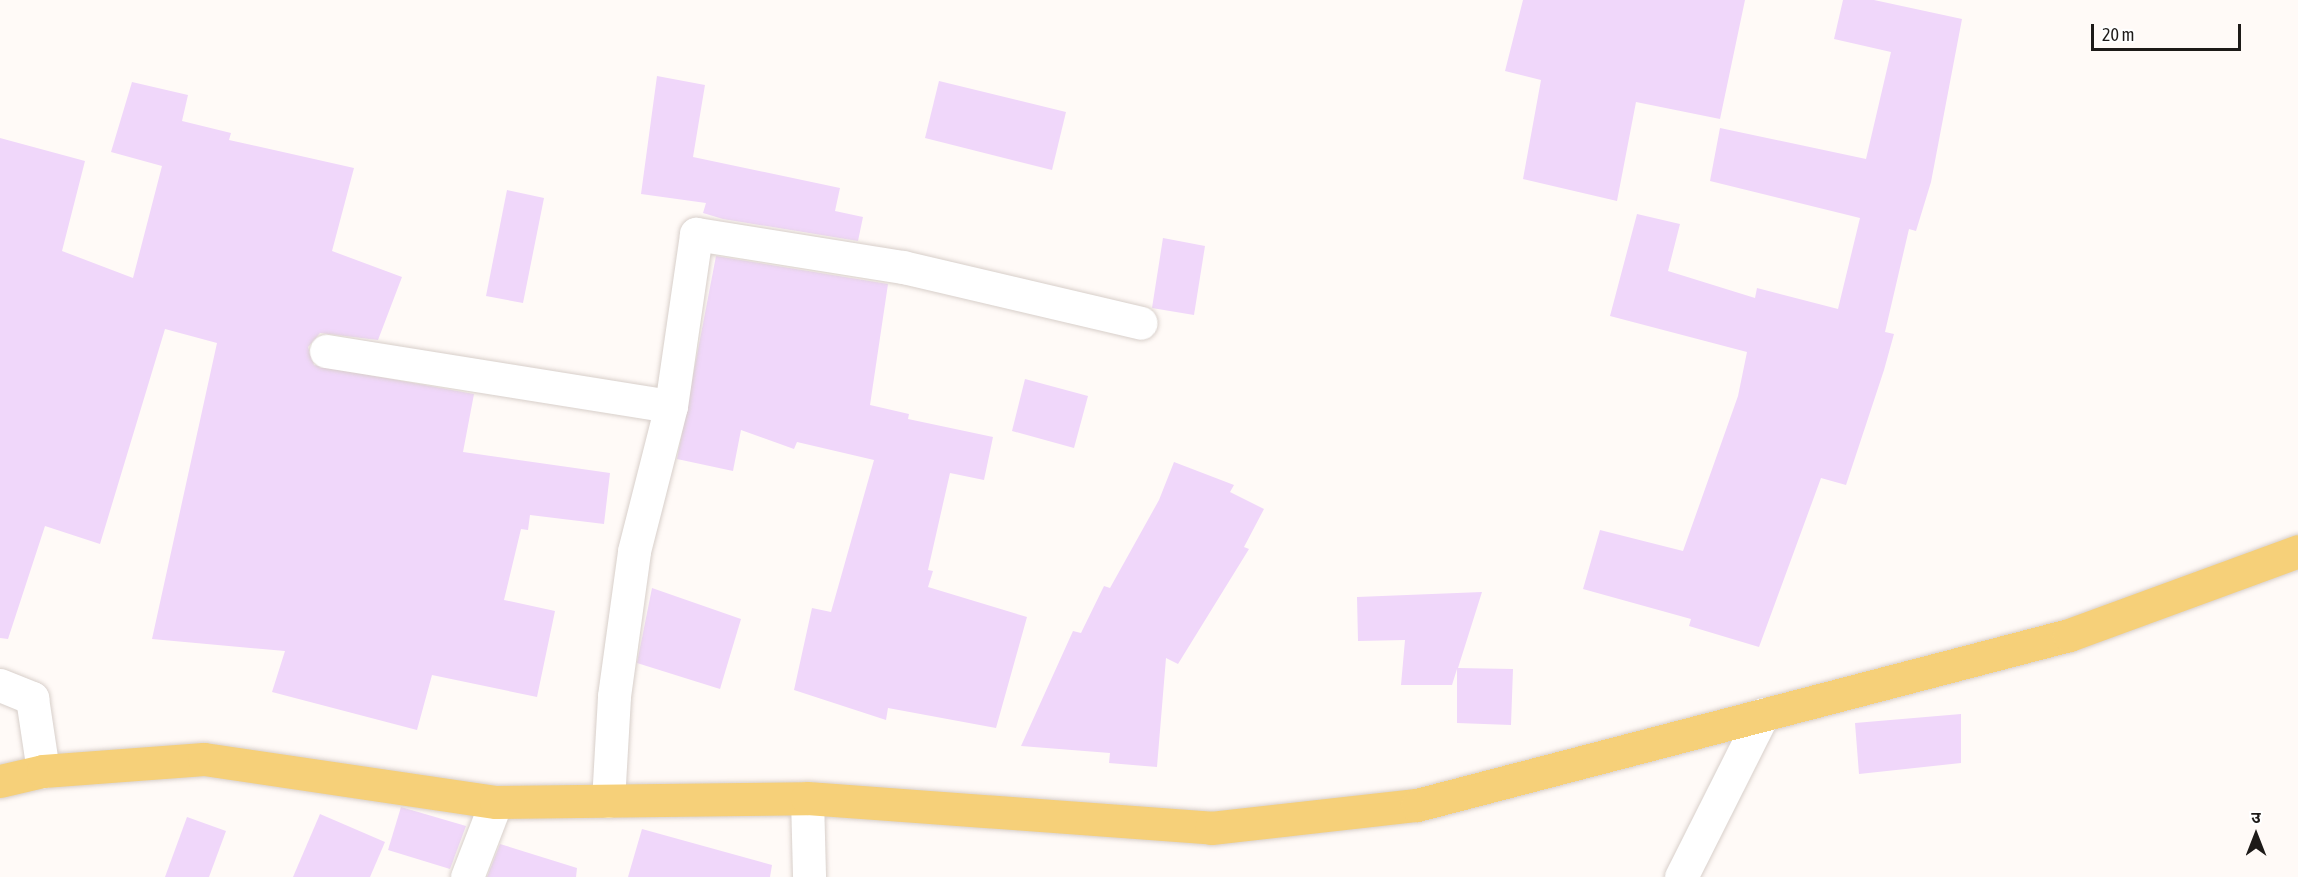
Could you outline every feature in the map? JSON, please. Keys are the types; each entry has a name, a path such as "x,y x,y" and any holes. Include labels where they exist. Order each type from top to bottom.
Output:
{"main road":[{"path":"0,781 43,771 204,759 496,802 807,798 1211,828 1417,805 2069,635 2298,551"}],"street":[{"path":"608,801 614,696 634,551 671,406 696,234 903,267 1141,323"},
{"path":"326,351 671,406"},
{"path":"0,685 32,698 43,771"},
{"path":"1681,877 1763,714"},
{"path":"807,798 809,877"},
{"path":"467,877 496,802"}],"building":[{"path":"1523,0 1745,0 1720,119 1636,102 1617,201 1523,179 1541,80 1505,71"},
{"path":"1843,0 1874,0 1962,19 1931,182 1916,231 1909,229 1885,332 1894,334 1884,370 1846,485 1821,478 1759,647 1689,626 1691,619 1583,589 1600,530 1683,551 1738,396 1747,352 1610,316 1637,214 1680,224 1668,271 1755,298 1757,288 1838,309 1860,218 1710,181 1720,128 1866,159 1891,52 1834,39"},
{"path":"657,76 705,85 693,157 840,188 835,211 863,217 858,241 723,219 703,213 706,203 641,194"},
{"path":"939,81 1066,112 1052,170 925,138"},
{"path":"132,82 188,95 182,121 231,133 229,140 354,168 332,251 402,277 378,340 320,333 308,347 314,365 474,394 463,452 610,473 604,524 530,515 528,530 521,529 504,600 555,611 537,697 432,675 417,730 272,692 285,651 152,639 217,343 165,329 100,544 45,526 8,639 0,638 0,138 85,161 62,251 133,278 162,166 111,152"},
{"path":"507,190 544,198 523,303 486,296"},
{"path":"1163,238 1205,246 1194,315 1152,308"},
{"path":"716,256 888,284 870,405 909,414 908,419 993,437 984,480 950,473 928,570 933,571 928,587 1027,617 996,728 888,708 886,720 794,690 812,608 831,612 874,460 797,442 794,449 741,430 733,471 677,459"},
{"path":"1025,379 1088,396 1074,448 1012,431"},
{"path":"1174,462 1234,485 1230,492 1264,509 1244,547 1249,549 1178,664 1166,658 1157,767 1109,763 1110,753 1021,746 1073,631 1081,633 1104,586 1110,588 1159,500"},
{"path":"652,588 741,619 720,689 637,663"},
{"path":"1482,592 1458,668 1513,669 1511,725 1457,723 1457,669 1452,685 1401,685 1405,640 1358,641 1357,597"},
{"path":"1961,714 1961,763 1859,774 1855,723"},
{"path":"401,807 466,826 450,869 388,850"},
{"path":"320,814 385,842 370,877 293,877"},
{"path":"187,817 226,831 209,877 165,877"},
{"path":"642,829 772,865 770,877 628,877"},
{"path":"500,844 577,868 576,877 487,877"}]}
